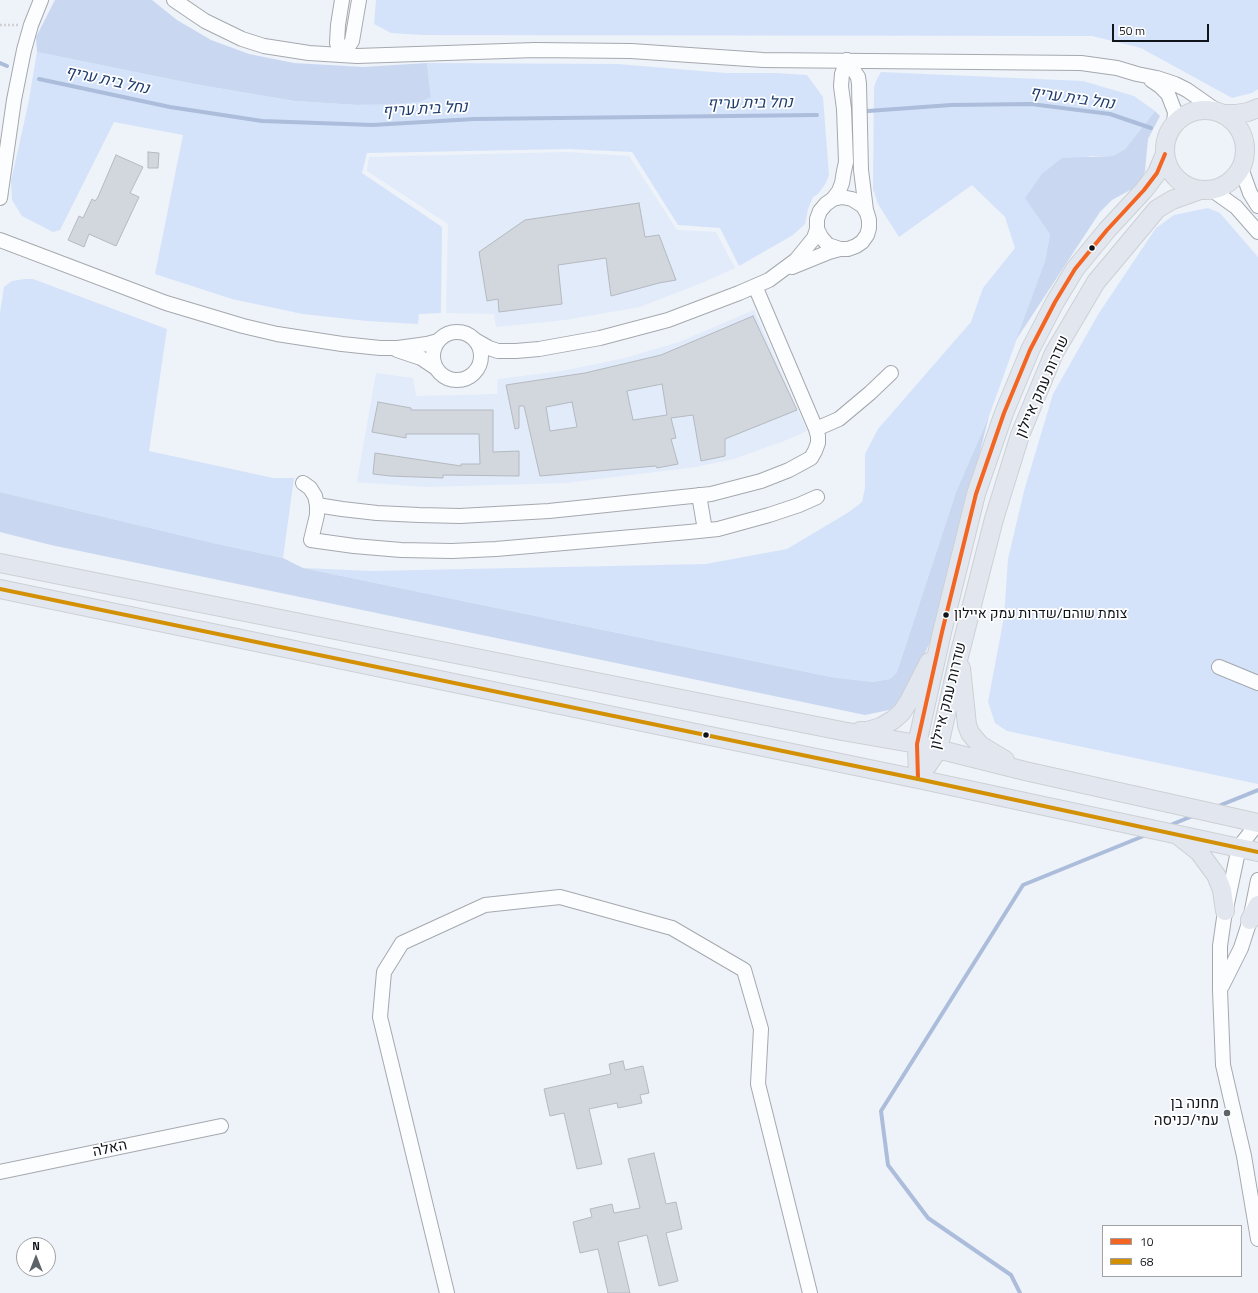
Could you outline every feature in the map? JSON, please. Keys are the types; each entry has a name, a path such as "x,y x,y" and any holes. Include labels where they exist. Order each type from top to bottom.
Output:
{"main road":[{"path":"1258,108 1248,112 1236,114 1203,110 1189,113 1174,124 1168,133 1165,143 1165,154 1168,167 1176,178 1187,186 1206,190 1220,188 1229,183 1236,176 1258,138"},
{"path":"1220,113 1231,119 1243,134 1245,144 1244,161"},
{"name":"שדרות עמק איילון","path":"918,779 917,744 942,636 976,494 1004,414 1030,350 1055,302 1075,269 1107,230 1144,190 1157,173 1165,154"},
{"name":"שדרות עמק איילון","path":"918,779 938,750 959,656 994,519 1020,435 1054,353 1096,282 1157,209 1172,200 1206,190"},
{"path":"0,558 8,565 842,732 917,744 1025,771 1258,823"},
{"path":"0,589 918,779 1258,852"},
{"path":"842,732 867,731 881,727 893,720 902,712 942,636"},
{"path":"959,656 970,733 980,745 1025,771"},
{"path":"1174,834 1188,842 1207,862 1216,875 1222,890 1225,911"}],"street":[{"path":"0,198 14,100 24,50 31,25 41,0"},
{"path":"174,0 222,30 250,41 285,50 357,56 542,50 631,51 763,60 1081,63 1117,68 1152,80 1168,94 1175,112 1174,124"},
{"path":"342,0 337,43 343,55"},
{"path":"343,55 352,41 359,0"},
{"path":"436,368 433,360 435,344 447,334 455,332 465,334 489,348 498,351 516,351 569,344 633,330 668,320 755,286 769,280 783,271 796,260 814,238 820,211 833,199 839,191 842,183 846,162 844,109 841,86 842,74 847,60"},
{"path":"783,271 829,252 856,246 862,242 867,235 869,220 866,210 861,170 859,84 858,77 847,60"},
{"path":"1137,74 1158,78 1175,84 1187,90 1220,113"},
{"path":"1244,161 1250,193 1258,206"},
{"path":"1206,190 1236,207 1258,232"},
{"path":"833,199 842,197 852,199 863,206 866,210"},
{"path":"817,228 828,245 840,249"},
{"path":"0,240 166,303 243,326 277,334 342,344 389,348 414,346 438,341"},
{"path":"317,505 377,513 460,516 549,511 699,495 761,481 803,463 811,458 815,451 818,443 816,429 755,286"},
{"path":"475,340 480,353 480,360 476,370"},
{"path":"389,348 421,358 436,368 443,375 454,379 468,377 486,362 516,351"},
{"path":"816,429 839,419 891,373"},
{"path":"304,484 310,488 315,496 317,505 317,515 311,540 354,546 401,550 452,551 496,549 705,530 746,522 799,505 817,497"},
{"path":"699,495 705,530"},
{"path":"1219,667 1258,683"},
{"path":"1258,823 1239,848 1225,911 1220,946 1223,1066 1244,1156 1258,1239"},
{"path":"1220,990 1241,948 1254,912 1258,880"},
{"path":"447,1293 380,1017 384,972 402,943 485,905 560,897 672,928 744,970 761,1029 758,1084 810,1293"},
{"name":"האלה","path":"0,1172 221,1126"}],"path":[{"path":"0,25 31,25"}],"shaded area":[{"path":"55,0 152,0 177,20 211,40 249,54 294,63 363,67 427,63 431,97 420,102 393,104 357,105 294,101 194,84 37,52 36,37"},
{"path":"376,0 1258,0 1258,89 1252,93 1232,98 1141,48 1092,36 422,35 391,33 374,24"},
{"path":"37,52 194,84 294,101 357,105 415,102 431,97 427,63 618,64 725,73 775,73 807,75 823,97 829,175 826,183 818,194 813,197 808,209 805,224 793,235 739,266 720,228 678,225 632,152 569,149 367,153 362,173 442,227 441,313 419,314 418,324 367,321 303,314 232,299 155,274 183,135 114,122 60,230 53,232 22,216 12,200 11,181 28,105"},
{"path":"881,72 1083,81 1134,96 1155,111 1125,149 1113,156 1089,156 1050,234 1045,261 989,416 956,492 897,672 890,679 873,682 831,677 303,568 372,571 706,564 787,549 849,512 862,502 865,488 865,454 878,429 971,322 983,288 1015,248 1005,217 972,185 899,237 878,204 873,189 874,87"},
{"path":"1155,111 1160,116 1148,139 1145,171 1140,181 1132,189 1112,200 1100,212 1016,340 1045,261 1050,234 1025,198 1042,174 1062,158 1113,156 1125,149"},
{"path":"567,152 629,156 677,230 716,232 735,268 640,307 565,320 496,327 494,314 446,313 448,224 367,171 369,157"},
{"path":"1208,208 1220,213 1258,257 1258,784 1007,731 995,723 988,702 1004,617 1008,559 1024,491 1053,394 1099,313 1156,228 1174,215"},
{"path":"33,279 167,329 149,451 273,478 294,478 283,558 213,543 0,492 0,313 4,287 12,281"},
{"path":"754,310 807,431 784,441 734,459 696,467 565,483 425,487 357,482 376,373 413,378 416,396 497,394 498,379 562,371 625,358 679,342"},
{"path":"989,416 935,630 911,686 901,700 889,710 865,715 51,545 0,532 0,492 213,543 283,558 303,568 831,677 873,682 890,679 897,672 956,492"}],"building":[{"path":"148,152 159,153 158,168 148,168"},
{"path":"116,155 143,167 130,193 139,197 116,246 89,234 84,247 68,240 79,216 83,218 92,199 95,201 98,197"},
{"path":"639,203 645,237 659,235 676,280 611,296 606,258 558,265 562,304 499,312 498,299 487,301 479,252 525,220"},
{"path":"753,316 797,410 725,439 725,456 701,461 693,415 671,418 676,438 671,439 678,464 657,468 656,466 540,476 524,406 519,406 519,428 515,429 506,385 585,373 661,355","holes":["662,384 667,415 633,420 627,391","572,402 577,427 550,431 546,407"]},
{"path":"378,402 411,408 411,410 493,410 493,452 519,451 519,476 443,475 443,478 373,474 375,453 461,466 461,464 480,464 479,434 406,434 406,438 372,432"},
{"path":"623,1061 625,1070 643,1066 649,1093 640,1095 642,1103 618,1108 617,1103 589,1109 602,1164 577,1169 564,1113 550,1116 544,1089 611,1074 609,1064"},
{"path":"654,1153 666,1204 676,1202 682,1229 666,1233 678,1281 659,1286 647,1235 618,1242 630,1293 608,1293 598,1249 580,1253 573,1222 592,1217 590,1209 612,1204 614,1213 640,1208 628,1159"}],"waterway":[{"name":"נחל בית עריף","path":"0,63 7,66"},
{"name":"נחל בית עריף","path":"39,79 170,107 262,121 373,125 474,119 817,115"},
{"name":"נחל בית עריף","path":"868,111 951,105 1031,104 1110,114 1151,128"},
{"path":"1216,807 1258,790"},
{"path":"1168,826 1195,815"},
{"path":"1020,1293 1011,1275 928,1218 888,1165 881,1111 1023,885 1146,835"}],"transit line":[{"name":"10","path":"918,779 917,744 942,632 976,494 1004,413 1030,350 1055,302 1075,269 1107,230 1144,190 1157,173 1165,154"},
{"name":"68","path":"0,589 918,779 1258,852"}],"place":[{"name":"צומת שוהם/שדרות עמק איילון","path":"946,615"},
{"name":"מחנה בן עמי/כניסה","path":"1227,1113"}]}
